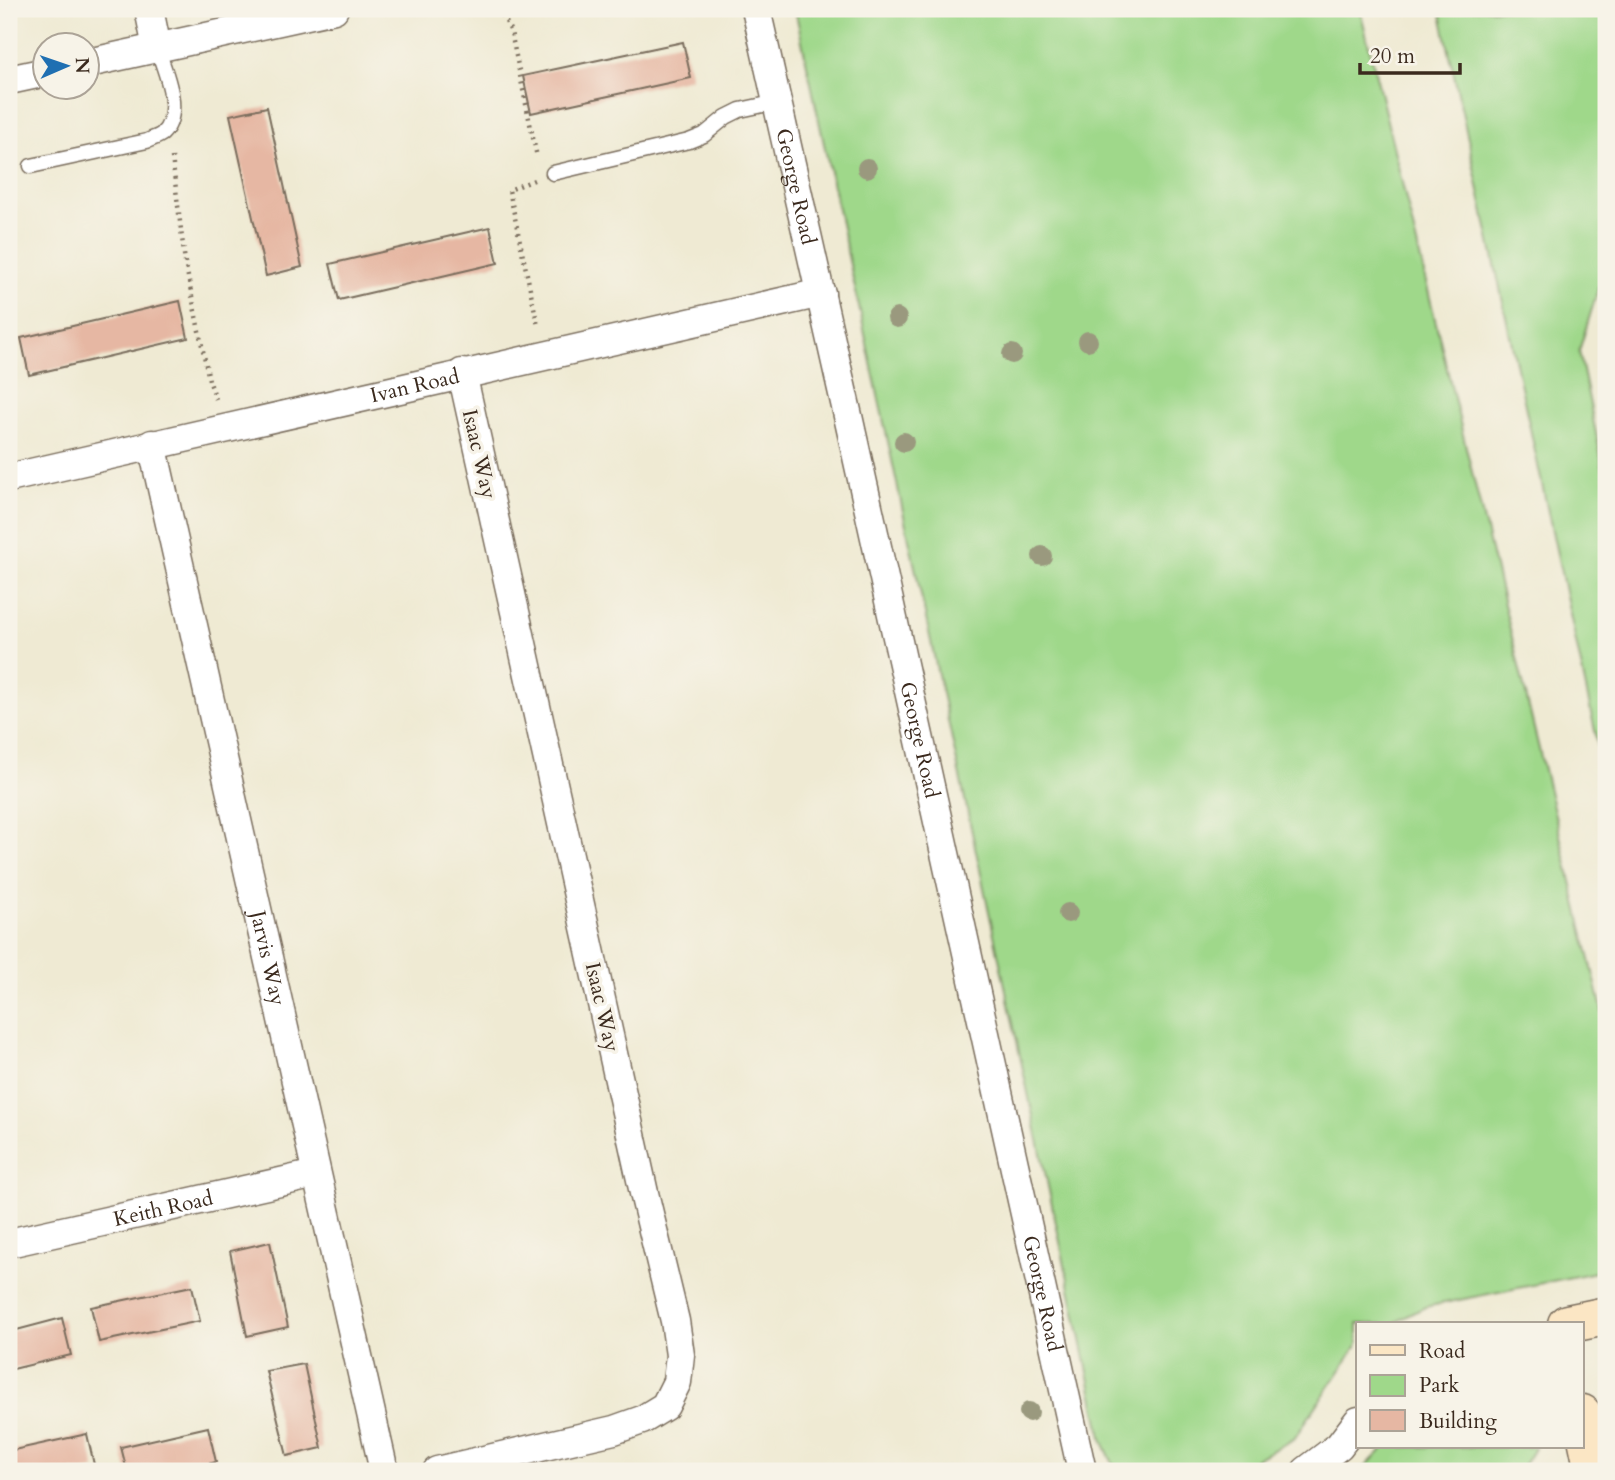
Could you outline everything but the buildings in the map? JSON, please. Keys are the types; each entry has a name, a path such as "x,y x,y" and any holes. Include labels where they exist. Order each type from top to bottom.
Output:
{"street":[{"path":"149,9 157,48"},
{"path":"102,60 334,9"},
{"name":"George Road","path":"756,9 1082,1471"},
{"path":"9,80 32,75"},
{"name":"Ivan Road","path":"9,478 821,293"},
{"name":"Isaac Way","path":"437,1471 614,1430 642,1420 666,1406 677,1382 680,1355 675,1321 640,1179 462,373"},
{"name":"Jarvis Way","path":"152,444 384,1471"},
{"name":"Keith Road","path":"9,1243 316,1174"},
{"path":"1577,1322 1606,1316"},
{"path":"1306,1471 1339,1446 1356,1423"},
{"path":"1584,1424 1594,1471"}],"lane":[{"path":"31,166 147,141 161,135 168,124 172,106 170,82 157,48"},
{"path":"554,173 689,141 704,135 726,117 740,110 777,102"}],"path":[{"path":"500,9 511,32 537,157 554,173 509,190 544,355"},
{"path":"168,124 185,262 209,380 225,428"}],"green space":[{"path":"795,9 1360,9 1606,1026 1606,1270 1425,1307 1396,1322 1356,1322 1356,1347 1294,1439 1233,1471 1121,1471 1114,1466 1103,1442"},
{"path":"1440,9 1606,9 1606,284 1599,286 1579,351 1606,482 1606,782"},
{"path":"1384,1448 1534,1448 1520,1471 1361,1471"}]}
